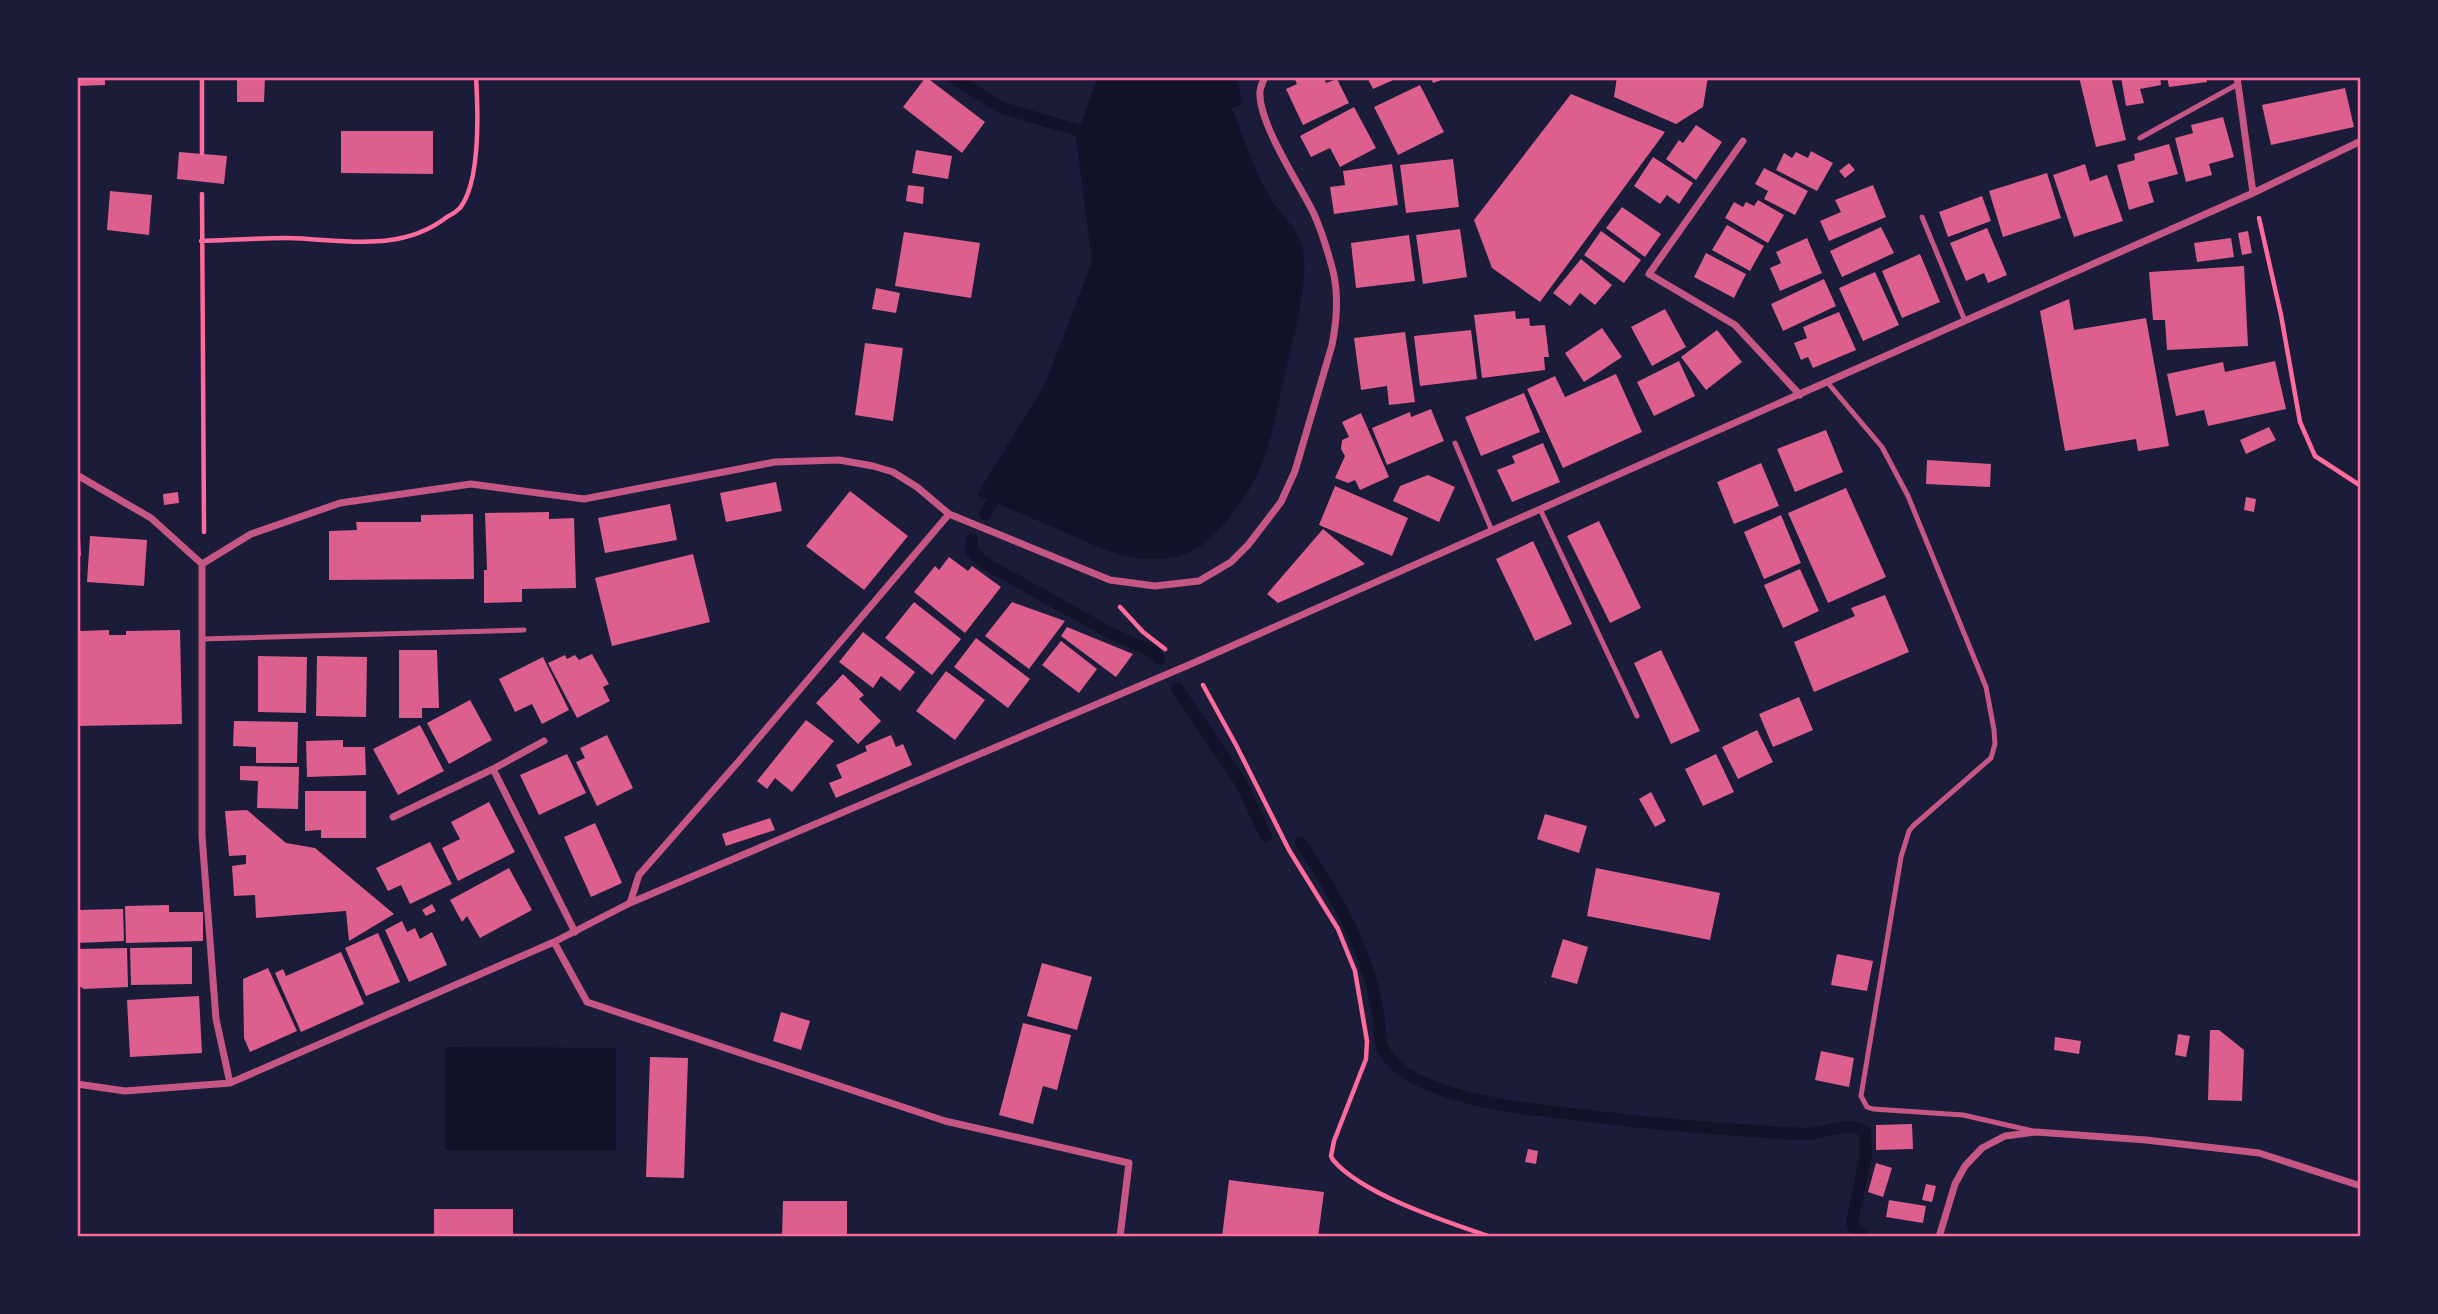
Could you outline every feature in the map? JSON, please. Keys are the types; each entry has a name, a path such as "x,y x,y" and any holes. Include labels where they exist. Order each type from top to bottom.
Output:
{"street":[{"path":"202,564 251,534 340,503 471,484 584,499 775,462 839,460 893,472 917,487 949,514 1110,580 1134,585 1173,586 1199,581 1231,562 1281,502 1295,471 1332,345 1337,295 1332,270 1314,216 1291,175 1261,105 1260,89 1265,77"},
{"path":"2237,81 2253,193"},
{"path":"1743,141 1649,274 1735,325 1800,394"},
{"path":"77,1084 125,1091 230,1083 554,942 630,903 1191,664 1492,531 2253,193 2361,141"},
{"path":"77,475 151,518 202,564 202,836 216,1019 230,1083"},
{"path":"630,903 639,875 949,514"},
{"path":"393,817 544,741"},
{"path":"493,769 575,932"},
{"path":"554,942 587,1002 945,1121 1129,1163 1120,1237"},
{"path":"1939,1237 1955,1184 1965,1166 1982,1148 2005,1136 2036,1132 2146,1140 2259,1153 2361,1186"}],"lane":[{"path":"2140,138 2237,81"},
{"path":"1922,218 1965,321"},
{"path":"1827,382 1882,447 1903,485 1986,688 1993,718 1995,744 1991,758 1909,831 1901,857 1861,1096 1867,1107 1873,1109 1963,1115 2036,1132"},
{"path":"1455,443 1492,531"},
{"path":"1540,509 1637,716"},
{"path":"202,639 524,630"}],"path":[{"path":"201,153 202,77"},
{"path":"201,241 288,238 350,244 401,240 435,226 460,207 473,177 478,116 476,77"},
{"path":"2253,193 2281,315 2300,422 2315,456 2361,486"},
{"path":"202,194 202,564"},
{"path":"1110,580 1114,598 1126,615 1171,654 1191,664 1289,850 1330,913 1355,971 1367,1041 1366,1059 1334,1141 1331,1156 1333,1160 1362,1182 1389,1196 1443,1220 1491,1237"}],"shaded area":[{"path":"1098,77 1236,77 1243,103 1232,109 1266,191 1294,229 1303,250 1303,282 1297,322 1263,462 1239,504 1207,541 1189,553 1166,559 1117,553 977,495 1045,384 1092,262 1076,137"},
{"path":"445,1047 616,1048 616,1150 445,1150"}],"building":[{"path":"77,77 105,77 105,85 77,86"},
{"path":"237,77 265,77 264,102 237,102"},
{"path":"926,77 985,122 962,153 903,107"},
{"path":"1294,77 1324,77 1326,83 1337,79 1349,103 1303,125 1286,89 1297,84"},
{"path":"1367,77 1400,77 1373,89"},
{"path":"1431,77 1449,77 1433,83"},
{"path":"1617,77 1708,77 1703,107 1676,124 1614,97"},
{"path":"2079,77 2111,77 2126,140 2096,147"},
{"path":"2121,77 2160,77 2161,85 2140,89 2144,103 2126,106"},
{"path":"2167,77 2206,77 2207,82 2169,87"},
{"path":"1420,85 1444,132 1398,155 1374,107"},
{"path":"2345,88 2354,127 2271,145 2262,105"},
{"path":"1571,94 1665,132 1540,302 1492,268 1474,220"},
{"path":"1354,107 1376,148 1340,167 1330,148 1311,157 1300,136"},
{"path":"2223,117 2234,157 2209,164 2212,175 2186,182 2175,138 2193,133 2191,125"},
{"path":"1696,125 1722,142 1696,180 1666,159 1679,140 1683,143"},
{"path":"341,131 433,131 433,174 341,173"},
{"path":"2169,144 2178,174 2148,182 2154,202 2129,210 2117,165 2135,160 2134,154"},
{"path":"916,150 952,156 948,179 912,173"},
{"path":"1811,151 1833,163 1817,191 1776,170 1784,153 1792,158 1796,152 1808,158"},
{"path":"179,152 227,156 224,184 177,179"},
{"path":"1653,157 1693,183 1679,204 1667,195 1660,204 1634,186"},
{"path":"1453,159 1459,207 1406,213 1400,165"},
{"path":"1849,163 1855,170 1845,178 1839,171"},
{"path":"1392,164 1398,205 1334,214 1330,187 1345,185 1343,171"},
{"path":"2085,164 2090,181 2107,175 2123,221 2074,237 2053,175"},
{"path":"1764,168 1808,191 1795,215 1764,199 1768,191 1755,184"},
{"path":"2047,173 2061,218 2003,237 1989,191"},
{"path":"908,185 924,187 923,204 906,201"},
{"path":"1873,185 1886,217 1829,241 1820,221 1841,212 1835,200"},
{"path":"110,191 152,195 149,235 107,230"},
{"path":"1982,196 1991,221 1948,237 1939,212"},
{"path":"1758,200 1784,215 1768,243 1725,218 1734,202 1743,207 1746,202 1754,206"},
{"path":"1622,207 1661,234 1645,257 1606,228"},
{"path":"1727,225 1764,246 1750,271 1712,250"},
{"path":"1881,227 1894,253 1842,277 1830,251"},
{"path":"1987,228 2007,275 1988,283 1984,273 1966,281 1950,243"},
{"path":"1460,229 1467,277 1423,284 1416,235"},
{"path":"1601,231 1641,260 1624,283 1584,255"},
{"path":"2248,231 2252,253 2242,255 2238,233"},
{"path":"904,232 980,243 971,298 895,286"},
{"path":"1409,235 1415,281 1356,288 1351,243"},
{"path":"1807,238 1822,273 1780,291 1770,268 1781,263 1776,252"},
{"path":"2231,238 2234,257 2197,262 2194,243"},
{"path":"1706,253 1746,274 1734,298 1694,277"},
{"path":"1920,254 1940,302 1902,318 1882,271"},
{"path":"1581,259 1612,285 1595,305 1580,293 1570,306 1553,293"},
{"path":"2244,266 2248,346 2167,350 2165,320 2153,320 2149,272"},
{"path":"1875,272 1899,325 1863,341 1839,288"},
{"path":"1824,279 1836,306 1783,331 1771,304"},
{"path":"876,288 900,293 896,313 872,309"},
{"path":"2069,299 2074,330 2146,318 2169,446 2138,451 2136,439 2065,451 2040,311"},
{"path":"1665,309 1686,347 1652,366 1631,327"},
{"path":"1515,311 1516,319 1529,318 1530,326 1545,325 1549,357 1544,357 1545,370 1482,378 1474,315"},
{"path":"1839,312 1856,350 1813,368 1808,357 1801,360 1794,343 1807,338 1803,327"},
{"path":"1602,328 1622,357 1584,382 1565,353"},
{"path":"1471,330 1477,379 1420,386 1414,336"},
{"path":"1717,330 1742,362 1706,390 1681,357"},
{"path":"1405,332 1415,402 1389,405 1387,386 1361,390 1354,338"},
{"path":"865,343 903,348 893,421 855,415"},
{"path":"1679,361 1695,396 1654,416 1637,382"},
{"path":"2275,361 2286,409 2208,426 2204,410 2176,416 2167,374 2223,362 2225,372"},
{"path":"1616,374 1642,432 1563,468 1527,389 1555,376 1565,397"},
{"path":"1524,393 1540,432 1481,456 1465,417"},
{"path":"1431,409 1444,441 1387,465 1372,428 1410,412 1411,417"},
{"path":"1361,413 1389,477 1360,490 1355,480 1348,483 1335,478 1345,456 1341,449 1342,440 1349,437 1342,422"},
{"path":"2269,427 2276,440 2246,454 2240,440"},
{"path":"1826,430 1843,472 1795,492 1777,449"},
{"path":"1543,443 1560,482 1512,502 1497,470 1515,463 1512,456"},
{"path":"1927,460 1991,464 1990,487 1926,484"},
{"path":"1761,463 1779,506 1734,524 1717,482"},
{"path":"1428,475 1455,487 1439,522 1393,501 1400,486"},
{"path":"776,482 782,511 726,522 720,493"},
{"path":"1335,486 1408,518 1392,556 1319,525"},
{"path":"1846,488 1886,577 1828,603 1788,513"},
{"path":"850,491 908,536 864,590 806,546"},
{"path":"178,492 179,503 164,505 163,494"},
{"path":"2246,497 2256,499 2254,512 2244,510"},
{"path":"670,504 677,540 605,553 598,518"},
{"path":"549,512 549,519 574,518 576,588 522,589 522,602 484,603 484,570 487,570 485,513"},
{"path":"473,514 474,579 329,580 329,531 357,530 356,522 421,522 421,515"},
{"path":"1781,515 1801,563 1764,579 1744,532"},
{"path":"79,516 81,556 77,556"},
{"path":"1599,521 1641,608 1610,623 1567,536"},
{"path":"1323,529 1365,564 1278,603 1267,594"},
{"path":"90,536 147,540 144,586 87,582"},
{"path":"1533,541 1572,624 1535,641 1496,559"},
{"path":"693,554 710,622 612,646 595,578"},
{"path":"949,557 968,571 972,566 1001,587 965,633 914,592 935,566 939,570"},
{"path":"1800,569 1819,611 1783,628 1764,585"},
{"path":"1885,595 1909,652 1814,692 1794,642 1855,616 1851,608"},
{"path":"914,602 961,639 932,675 885,638"},
{"path":"1012,602 1065,621 1029,669 985,636"},
{"path":"77,626 80,626 80,631 109,630 109,635 126,635 126,631 180,630 182,724 77,726"},
{"path":"1067,627 1133,654 1116,677 1061,636"},
{"path":"863,632 915,672 900,691 881,676 873,688 839,662"},
{"path":"976,638 1030,679 1008,708 954,667"},
{"path":"1061,641 1097,669 1079,693 1042,665"},
{"path":"399,650 437,650 439,708 422,708 422,718 399,718"},
{"path":"1661,650 1700,731 1671,744 1634,663"},
{"path":"592,654 609,684 603,687 610,701 577,718 548,663 565,655 567,659 575,655 579,660"},
{"path":"258,656 307,657 306,713 258,712"},
{"path":"317,656 367,657 366,717 316,716"},
{"path":"543,657 569,710 542,724 532,704 515,712 499,679"},
{"path":"946,671 985,700 955,740 916,711"},
{"path":"843,674 864,695 859,699 881,721 858,744 816,703"},
{"path":"1799,697 1813,730 1773,747 1759,714"},
{"path":"470,700 492,740 449,764 427,723"},
{"path":"806,720 834,741 792,792 775,778 767,789 757,781"},
{"path":"234,721 298,722 297,763 256,763 256,747 233,746"},
{"path":"420,725 444,771 398,795 373,749"},
{"path":"1757,730 1773,762 1738,779 1722,747"},
{"path":"607,735 633,788 597,806 576,762 585,758 580,748"},
{"path":"891,735 896,747 903,744 912,765 836,798 829,783 842,778 836,765 867,751 865,746"},
{"path":"343,740 343,747 365,747 366,775 307,777 306,741"},
{"path":"567,754 586,793 539,815 520,775"},
{"path":"1716,754 1734,792 1703,806 1685,769"},
{"path":"240,766 299,767 298,809 257,808 258,781 240,780"},
{"path":"305,791 366,791 366,838 321,838 321,830 305,831"},
{"path":"1651,792 1666,821 1655,827 1639,799"},
{"path":"489,802 515,852 458,881 442,848 460,839 451,822"},
{"path":"247,810 286,843 315,848 394,914 349,941 346,911 256,918 255,895 234,896 232,866 246,864 246,855 229,856 225,811"},
{"path":"1545,814 1587,826 1579,853 1537,839"},
{"path":"770,818 775,830 726,846 722,834"},
{"path":"595,823 622,883 591,897 564,837"},
{"path":"430,842 452,884 410,904 401,885 388,891 376,868"},
{"path":"509,868 532,910 480,938 467,916 462,922 450,900"},
{"path":"1596,868 1720,893 1710,940 1587,916"},
{"path":"432,904 436,911 426,916 422,910"},
{"path":"169,905 169,912 203,912 203,941 126,943 125,906"},
{"path":"123,909 124,941 77,943 77,910"},
{"path":"402,921 407,932 415,928 420,939 432,932 447,965 409,982 385,930"},
{"path":"378,933 400,982 366,996 345,948"},
{"path":"1563,939 1588,947 1577,984 1551,977"},
{"path":"192,947 192,984 131,985 130,948"},
{"path":"127,948 128,987 84,989 77,985 77,949"},
{"path":"341,952 364,1004 301,1032 275,973 283,969 286,976"},
{"path":"1837,954 1873,961 1867,991 1831,985"},
{"path":"1042,963 1092,977 1077,1030 1027,1016"},
{"path":"268,968 297,1031 250,1052 244,1038 243,979"},
{"path":"199,996 202,1053 130,1057 127,1000"},
{"path":"781,1012 810,1021 801,1050 773,1041"},
{"path":"1023,1023 1071,1035 1057,1090 1043,1086 1033,1124 999,1115"},
{"path":"2210,1030 2219,1030 2244,1050 2242,1101 2208,1100"},
{"path":"2178,1034 2190,1036 2186,1057 2175,1055"},
{"path":"2055,1037 2081,1041 2079,1054 2054,1050"},
{"path":"1821,1051 1854,1058 1849,1087 1815,1080"},
{"path":"650,1057 688,1058 684,1178 646,1177"},
{"path":"1912,1124 1913,1149 1876,1150 1876,1125"},
{"path":"1528,1149 1538,1151 1536,1164 1525,1162"},
{"path":"1876,1163 1892,1168 1883,1197 1868,1192"},
{"path":"1229,1180 1324,1192 1318,1237 1222,1237"},
{"path":"1926,1184 1936,1186 1932,1202 1922,1200"},
{"path":"1889,1200 1926,1206 1923,1223 1886,1217"},
{"path":"783,1201 847,1201 847,1237 782,1237"},
{"path":"434,1209 513,1209 513,1237 434,1237"}],"waterway":[{"path":"952,77 1002,108 1078,130"},
{"path":"985,514 992,502"},
{"path":"972,540 971,550 983,562 1112,634 1154,652 1159,659"},
{"path":"1177,688 1241,783 1266,836"},
{"path":"1301,843 1331,890 1356,939 1373,990 1381,1045 1390,1059 1404,1072 1436,1088 1460,1095 1533,1109 1662,1124 1788,1133 1808,1134 1845,1127 1859,1129 1865,1132 1866,1155 1852,1222 1854,1228 1864,1237"}]}
